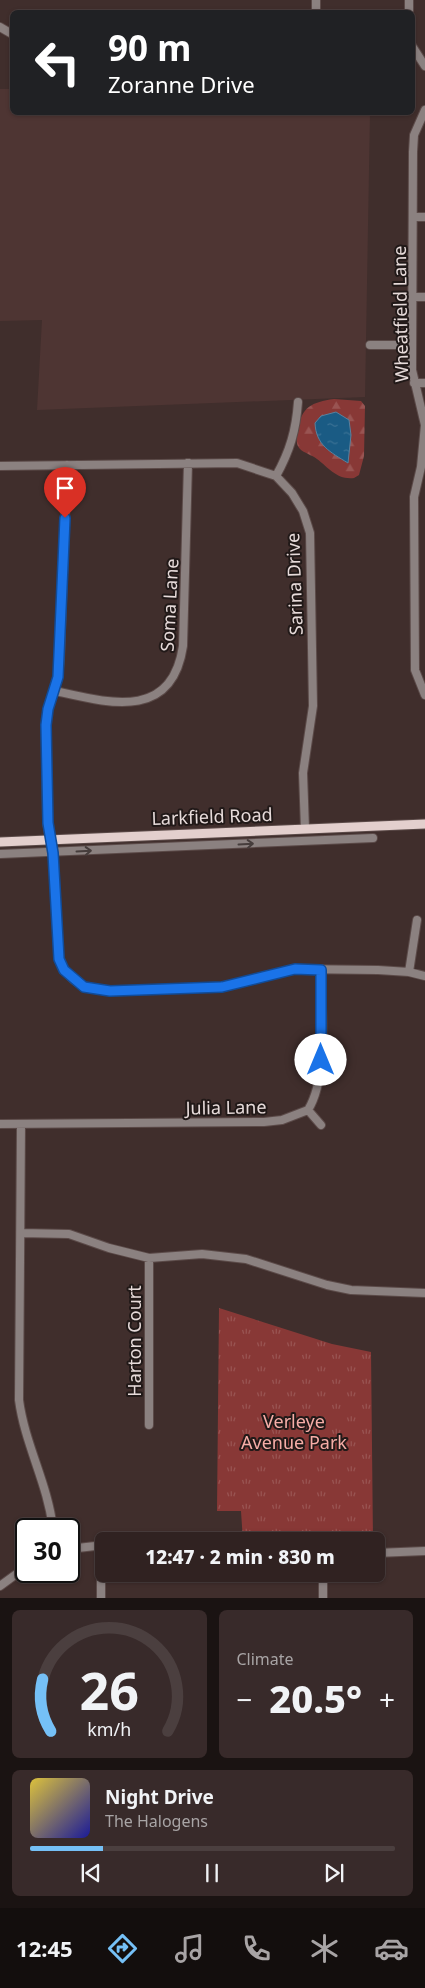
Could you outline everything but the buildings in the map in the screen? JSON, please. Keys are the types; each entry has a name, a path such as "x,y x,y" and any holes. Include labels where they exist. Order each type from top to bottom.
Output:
{"main road":[{"name":"Larkfield Road","path":"0,842 425,824"}],"street":[{"path":"415,51 425,66"},
{"name":"Wheatfield Lane","path":"425,110 414,136 412,345 414,383 425,425 423,467 414,497 416,670 425,695"},
{"path":"413,217 425,217"},
{"path":"413,297 425,297"},
{"path":"370,345 412,345"},
{"path":"414,383 425,383"},
{"path":"276,476 292,443 298,402"},
{"name":"Sarina Drive","path":"0,466 237,463 276,476 292,493 303,511 310,533 313,706 303,773 305,829"},
{"name":"Soma Lane","path":"55,692 114,704 147,698 161,692 172,681 180,666 183,646 188,464"},
{"path":"67,465 60,659 55,692 48,709 46,725 48,823 53,853 59,959 64,970 84,987 110,991 222,987 295,969 409,972 425,976"},
{"name":"Larkfield Road","path":"0,854 374,838"},
{"path":"409,972 417,920"},
{"path":"321,970 320,1078 315,1099 308,1110 321,1125"},
{"name":"Julia Lane","path":"0,1124 264,1122 282,1120 308,1110"},
{"path":"21,1124 19,1400 26,1436 47,1495 51,1518"},
{"path":"21,1232 69,1234 109,1248 149,1258 202,1254 246,1259 327,1285 351,1290 425,1293"},
{"name":"Harton Court","path":"149,1258 149,1425"},
{"path":"80,1548 95,1546"},
{"path":"385,1553 425,1551"},
{"path":"0,1586 15,1575"},
{"path":"101,1582 101,1598"},
{"path":"324,1582 324,1598"}],"shaded area":[{"path":"0,89 10,89 10,115 370,115 365,397 37,410 42,320 0,321"}],"green space":[{"path":"334,399 361,401 365,406 364,456 359,475 354,478 338,475 297,445 300,422 305,411 314,404"},
{"name":"Verleye Avenue Park","path":"219,1308 332,1344 371,1352 373,1532 242,1532 241,1511 217,1511"}],"water":[{"path":"336,412 349,420 351,435 348,463 325,447 316,431 315,423 321,416"}],"route":[{"path":"65,518 60,659 55,692 48,709 46,725 48,823 53,853 57,944 59,959 64,970 84,987 110,991 222,987 295,969 321,970 321,1060"}]}
